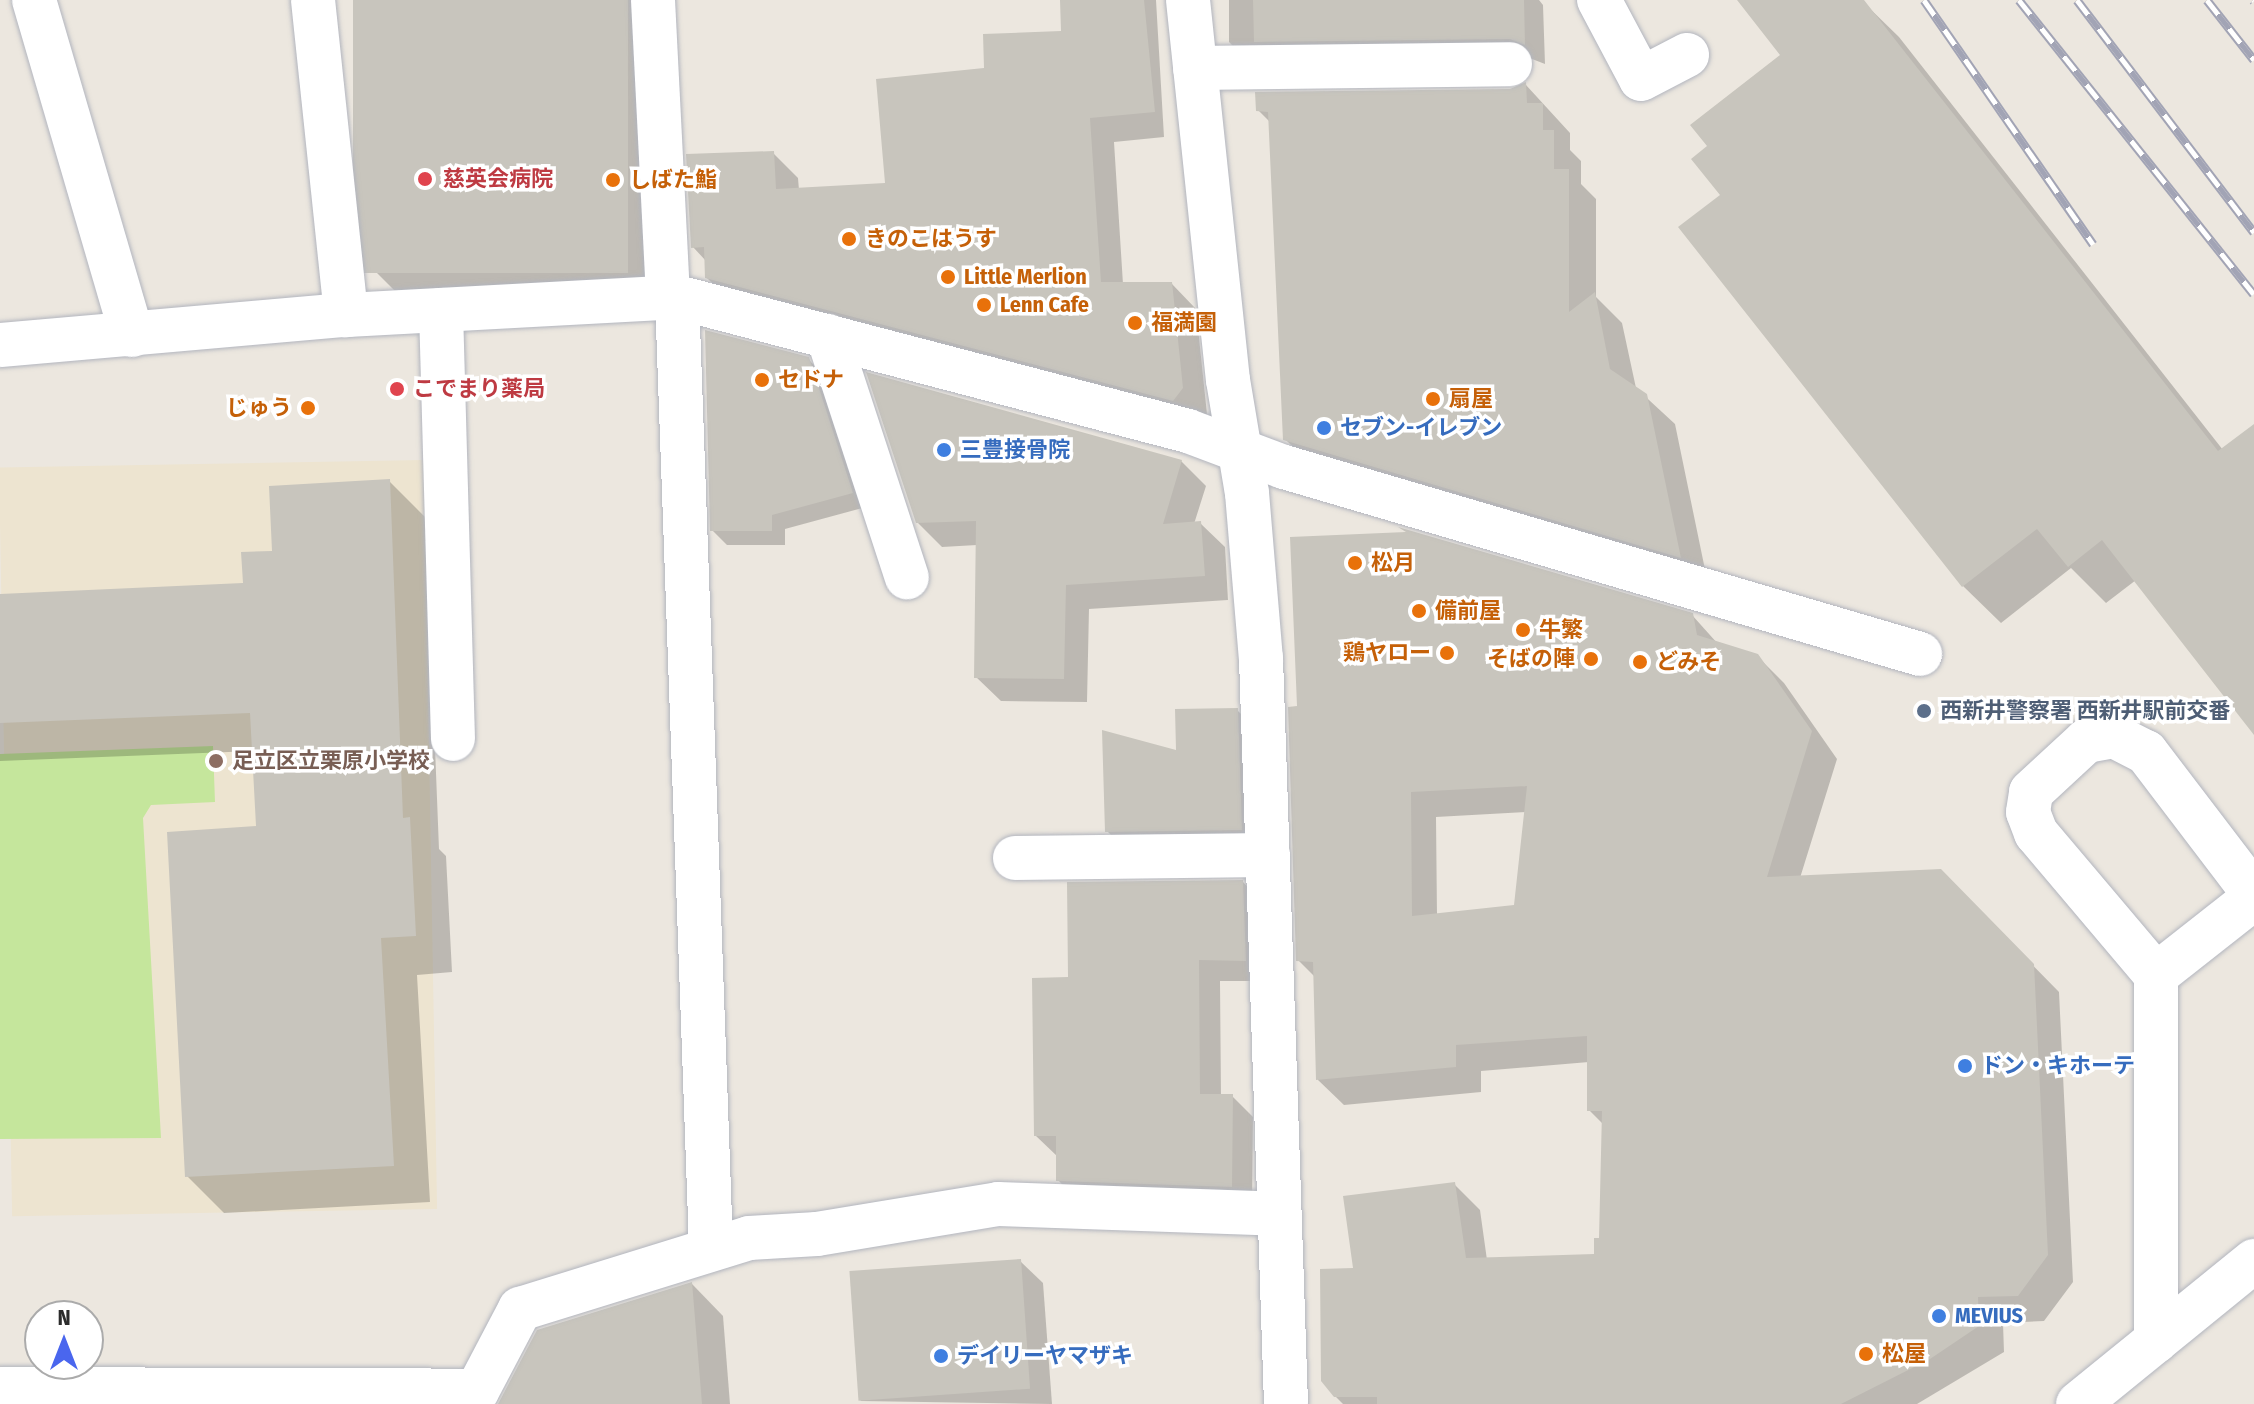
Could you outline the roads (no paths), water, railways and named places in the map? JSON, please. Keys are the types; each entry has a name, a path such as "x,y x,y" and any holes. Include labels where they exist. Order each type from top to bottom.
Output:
{"street":[{"path":"34,0 132,335"},
{"path":"313,0 346,315"},
{"path":"653,0 672,296 711,1247"},
{"path":"1188,0 1261,658 1286,1404"},
{"path":"1599,0 1641,79 1687,55"},
{"path":"1195,68 1510,64"},
{"path":"0,345 346,315 672,296 1188,431 1240,453 1920,654"},
{"path":"441,310 453,739"},
{"path":"828,336 907,577"},
{"path":"2156,975 2254,896 2146,752 2114,736 2086,741 2031,792 2028,812 2036,833 2156,975 2156,1341"},
{"path":"1015,858 1268,855"},
{"path":"0,1389 477,1391 520,1309 711,1247 998,1204 1278,1214"},
{"path":"2078,1404 2254,1261"}],"railway":[{"path":"1924,0 2093,244"},
{"path":"2019,0 2254,294"},
{"path":"2077,0 2254,232"},
{"path":"2207,0 2254,60"}],"place":[{"name":"慈英会病院","path":"425,179"},
{"name":"しばた鮨","path":"613,180"},
{"name":"きのこはうす","path":"849,239"},
{"name":"Little Merlion","path":"948,277"},
{"name":"Lenn Cafe","path":"984,305"},
{"name":"福満園","path":"1135,323"},
{"name":"セドナ","path":"762,380"},
{"name":"こでまり薬局","path":"397,389"},
{"name":"扇屋","path":"1433,399"},
{"name":"じゅう","path":"308,408"},
{"name":"セブン-イレブン","path":"1324,428"},
{"name":"三豊接骨院","path":"944,450"},
{"name":"松月","path":"1355,563"},
{"name":"備前屋","path":"1419,611"},
{"name":"牛繁","path":"1523,630"},
{"name":"鶏ヤロー","path":"1447,653"},
{"name":"そばの陣","path":"1591,659"},
{"name":"どみそ","path":"1640,662"},
{"name":"西新井警察署 西新井駅前交番","path":"1924,711"},
{"name":"足立区立栗原小学校","path":"216,761"},
{"name":"ドン・キホーテ","path":"1965,1066"},
{"name":"MEVIUS","path":"1939,1316"},
{"name":"松屋","path":"1866,1354"},
{"name":"デイリーヤマザキ","path":"941,1356"}]}
